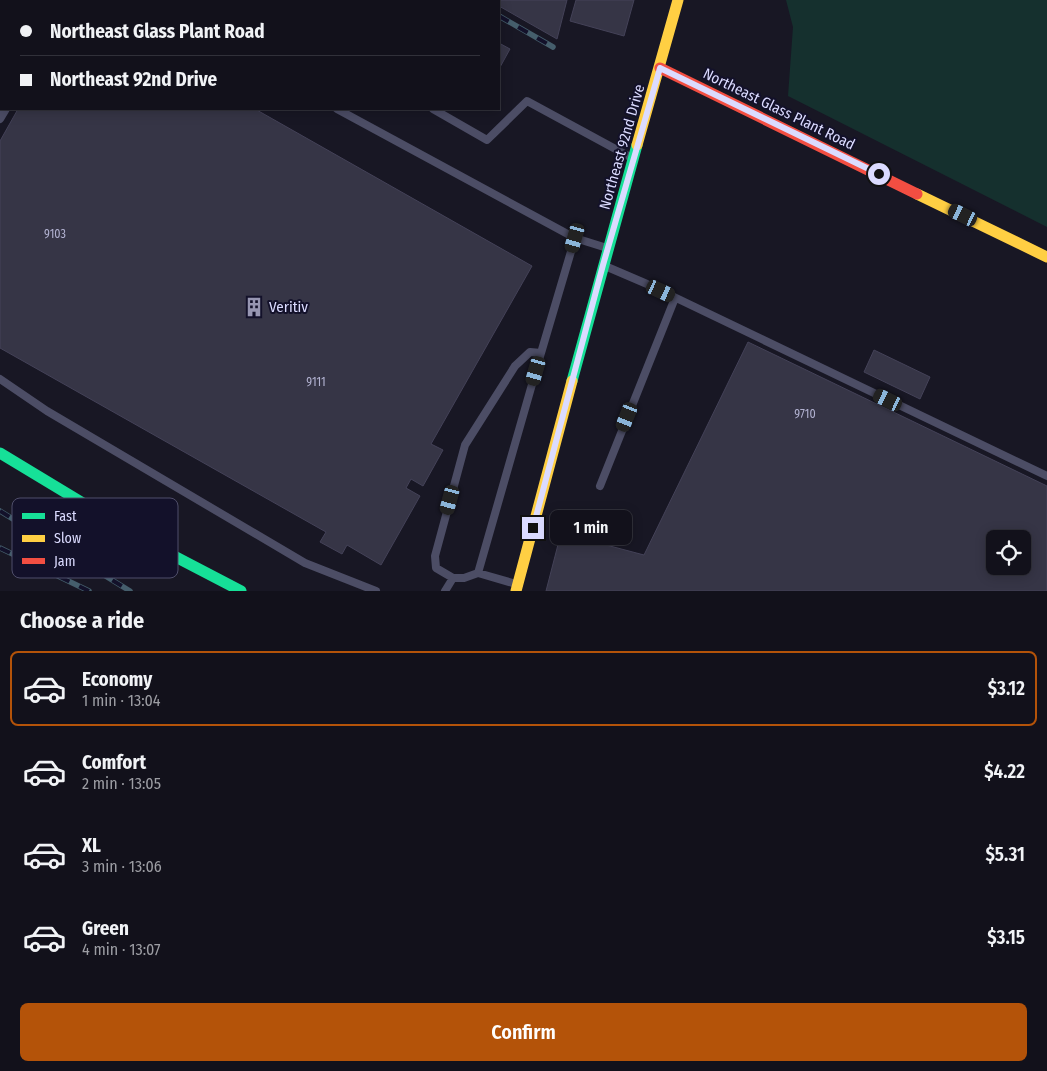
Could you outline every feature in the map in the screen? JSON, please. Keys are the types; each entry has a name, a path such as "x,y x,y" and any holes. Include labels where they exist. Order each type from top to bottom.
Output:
{"street":[{"name":"Northeast 92nd Drive","path":"517,588 603,265 678,0"},
{"name":"Northeast Glass Plant Road","path":"660,68 1047,256"},
{"path":"0,453 73,498"},
{"path":"178,559 242,591"}],"lane":[{"path":"435,110 487,140 527,101 634,159"},
{"path":"339,110 575,238 608,248"},
{"path":"478,573 575,238"},
{"path":"603,265 1047,476"},
{"path":"600,486 675,298"},
{"path":"517,588 478,573 464,578 453,578 436,568 435,556 465,445 515,366 530,352 541,353"},
{"path":"0,379 47,411 305,563 376,591"},
{"path":"445,591 453,578"}],"green space":[{"path":"786,0 1047,0 1047,227 788,96 793,27"}],"building":[{"path":"500,0 567,0 557,39 500,7"},
{"path":"576,0 634,0 624,36 570,21"},
{"path":"500,44 510,49 500,67"},
{"name":"Veritiv","path":"17,110 257,110 532,266 431,444 443,450 423,486 411,479 406,488 420,496 381,565 347,545 342,554 320,542 326,532 0,348 0,141"},
{"path":"748,342 1047,486 1047,591 546,591 561,533 644,555"},
{"path":"874,350 930,377 920,399 864,372"}],"railway":[{"path":"500,17 553,47"},
{"path":"0,511 12,518"},
{"path":"0,548 12,554"},
{"path":"62,578 89,591"},
{"path":"109,578 130,591"}],"traffic: fast":[{"path":"572,381 637,145"},
{"path":"0,453 74,498"},
{"path":"178,558 241,591"}],"traffic: slow":[{"path":"637,145 678,0"},
{"path":"917,194 1047,257"},
{"path":"516,591 572,381"}],"traffic: jam":[{"path":"660,68 917,194"}],"place":[{"name":"Veritiv","path":"254,307"}],"route":[{"path":"533,528 603,265 660,68 879,174"}]}
